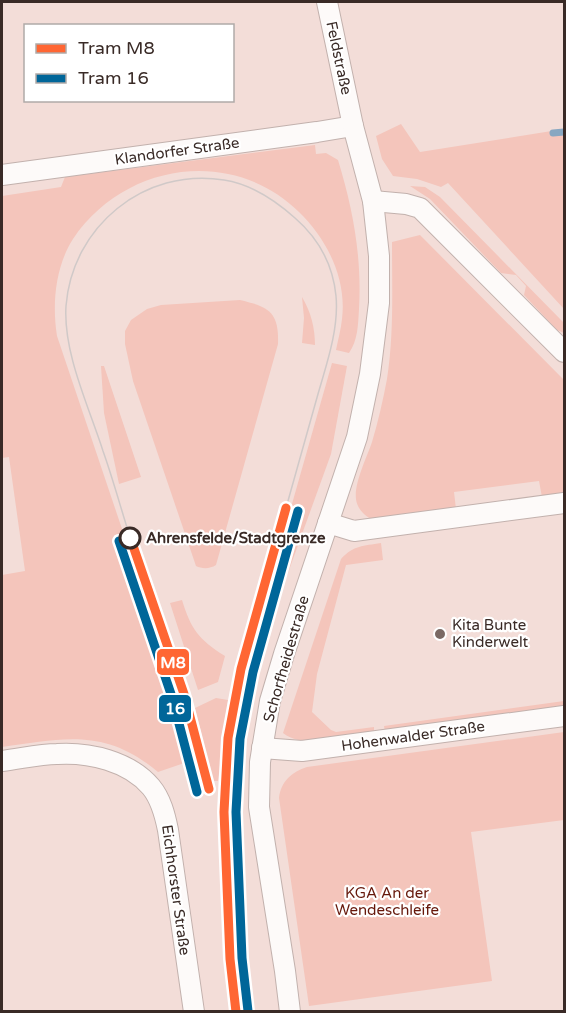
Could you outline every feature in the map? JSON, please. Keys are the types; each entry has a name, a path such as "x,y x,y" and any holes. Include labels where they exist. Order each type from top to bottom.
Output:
{"street":[{"name":"Feldstraße","path":"327,2 352,121"},
{"name":"Klandorfer Straße","path":"2,175 317,132 352,121"},
{"name":"Schorfheidestraße","path":"290,1011 259,807 260,762 270,701 357,437 370,374 379,303 379,256 373,201 352,121"},
{"path":"373,201 406,204 420,208 564,352"},
{"path":"328,523 354,531 564,503"},
{"name":"Hohenwalder Straße","path":"262,748 302,751 564,716"},
{"name":"Eichhorster Straße","path":"2,761 54,754 86,755 126,768 152,788 163,807 168,830 194,1011"}],"green space":[{"path":"401,124 420,152 564,129 564,309 448,183 441,187 417,179 393,176 382,159 376,136"},
{"path":"315,145 316,154 326,153 338,160 355,233 360,290 358,327 349,353 336,350 343,304 338,275 326,247 299,212 272,191 243,178 212,172 181,172 150,179 121,193 95,213 73,239 62,262 56,286 57,336 181,704 196,759 158,772 139,758 102,742 65,739 2,747 2,575 25,571 9,457 2,458 2,196 61,187 65,177"},
{"path":"410,186 425,187 440,197 564,323 564,333 557,330 524,295 526,286 516,275 501,273 430,199"},
{"path":"420,235 564,380 564,494 542,497 539,481 454,492 456,509 376,521 360,510 356,499 357,485 376,427 389,362 392,242"},
{"path":"302,297 312,320 315,345 302,343 304,318"},
{"path":"240,300 258,305 270,313 277,325 278,344 216,565 203,568 196,566 133,381 125,344 125,331 131,320 147,309 161,305"},
{"path":"332,363 347,366 331,454 280,595 267,592"},
{"path":"101,366 104,366 141,477 119,484 104,413"},
{"path":"381,543 383,560 346,565 317,674 312,712 336,732 374,727 374,734 314,742 292,738 283,733 341,559 355,549"},
{"path":"182,600 192,626 208,644 225,656 218,682 198,690 170,603"},
{"path":"216,698 228,700 218,781 213,781 195,708"},
{"path":"564,701 564,708 385,732 384,726"},
{"path":"238,702 250,705 239,755 237,781 230,782"},
{"name":"KGA An der Wendeschleife","path":"564,732 564,820 471,832 492,981 309,1006 279,798 288,778 307,767"}],"waterway":[{"path":"553,133 564,132"}],"tram line":[{"path":"130,537 73,361 66,324 66,306 71,277 82,251 98,228 117,208 140,193 166,183 194,178 224,180 253,189 295,218 311,234 328,263 336,296 334,333 286,508"},
{"name":"M8","path":"236,1012 230,959 224,812 228,738 241,669 286,508"},
{"name":"16","path":"248,1011 242,958 236,812 240,739 253,672 298,511"},
{"name":"M8","path":"130,537 184,694 209,789"},
{"name":"16","path":"119,541 172,697 197,792"}],"place":[{"name":"Ahrensfelde/Stadtgrenze","path":"130,538"},
{"name":"Kita Bunte Kinderwelt","path":"440,634"}]}
